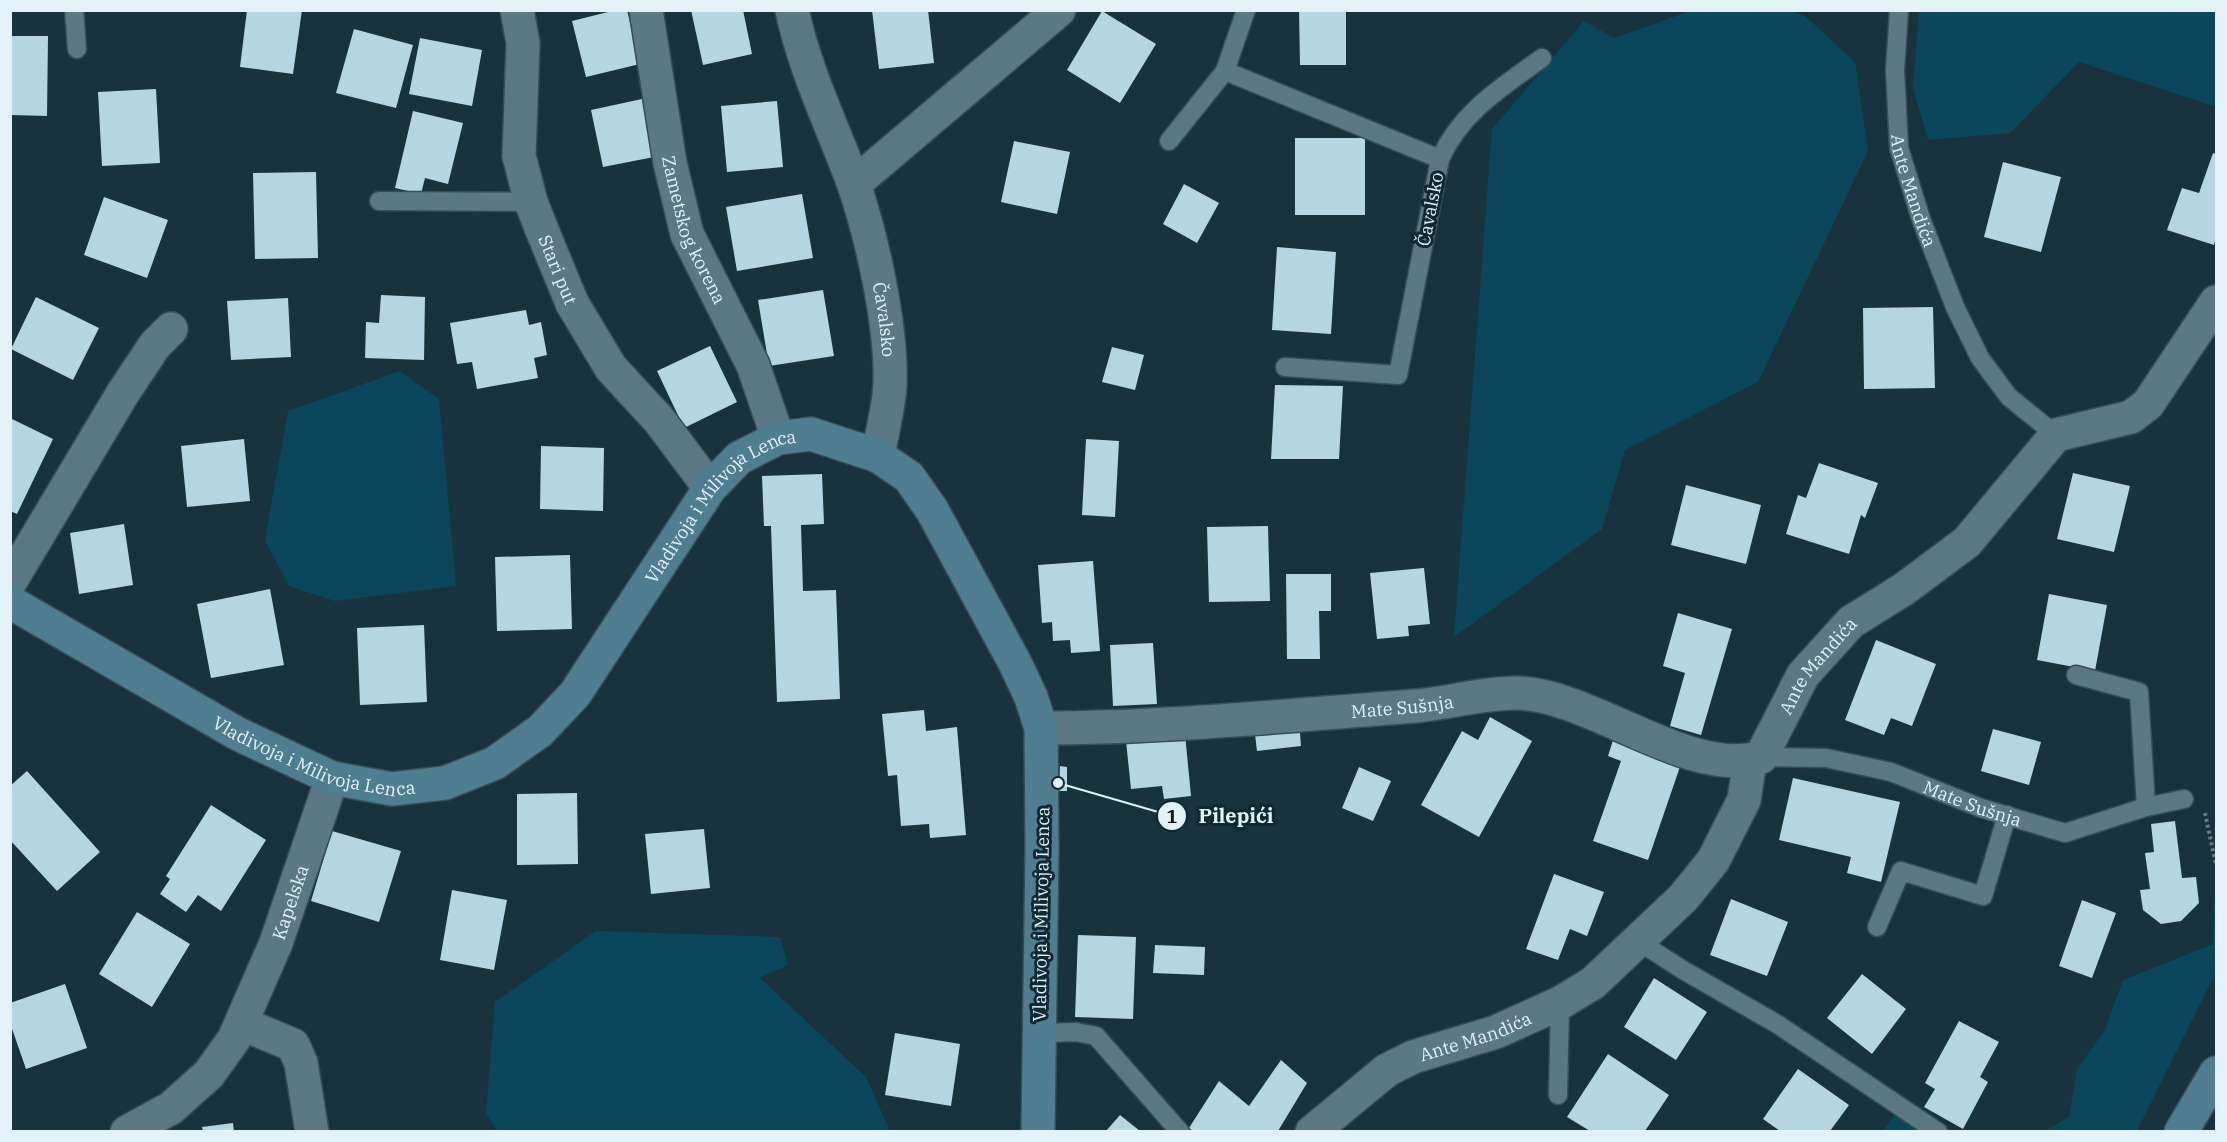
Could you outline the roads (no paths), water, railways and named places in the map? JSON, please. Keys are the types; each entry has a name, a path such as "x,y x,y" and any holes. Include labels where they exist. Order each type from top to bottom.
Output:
{"street":[{"name":"Stari put","path":"516,10 523,43 519,156 531,202 572,303 611,368 659,420 710,488"},
{"name":"Zametskog korena","path":"646,10 670,164 687,234 753,364 778,438"},
{"name":"Čavalsko","path":"792,10 798,39 854,184 870,246 890,342 890,386 878,456"},
{"path":"854,184 1059,10"},
{"path":"2056,435 2131,417 2148,404 2217,302"},
{"path":"10,582 123,393 155,345 171,329"},
{"name":"Vladivoja i Milivoja Lenca","path":"10,602 230,730 332,778 392,789 445,783 495,763 540,731 575,694 710,488 739,458 778,438 810,435 878,456 909,477 932,510 1016,665 1031,697 1041,728 1038,1131"},
{"name":"Ante Mandića","path":"1312,1131 1387,1070 1413,1057 1496,1032 1560,1003 1593,983 1638,941 1683,898 1713,861 1744,800 1755,759 1803,675 1851,622 1904,589 1967,542 2056,435"},
{"name":"Mate Sušnja","path":"1041,728 1207,722 1437,704 1515,693 1551,698 1697,755 1737,763 1755,759"},
{"name":"Kapelska","path":"127,1131 171,1108 209,1074 243,1024 276,943 332,778"},
{"path":"243,1024 293,1044 301,1063 312,1131"},
{"path":"2181,1131 2217,1073"}],"lane":[{"path":"74,10 77,49"},
{"path":"1169,141 1226,71 1246,10"},
{"name":"Ante Mandića","path":"1899,10 1895,70 1899,148 1921,219 1955,307 1980,358 2009,397 2056,435"},
{"path":"1440,159 1449,138 1479,104 1542,58"},
{"name":"Čavalsko","path":"1226,71 1440,159 1398,375 1285,367"},
{"path":"379,201 531,202"},
{"path":"2076,675 2139,692 2146,807"},
{"name":"Mate Sušnja","path":"1755,759 1826,758 1891,772 2007,815 2065,833 2146,807 2184,799"},
{"path":"1878,927 1901,871 1983,896 2007,815"},
{"path":"1638,941 1683,970 1777,1024 1938,1131"},
{"path":"1558,1095 1560,1003"},
{"path":"1040,1033 1076,1032 1096,1036 1180,1131"}],"place":[{"name":"Pilepići","path":"1058,783"}]}
